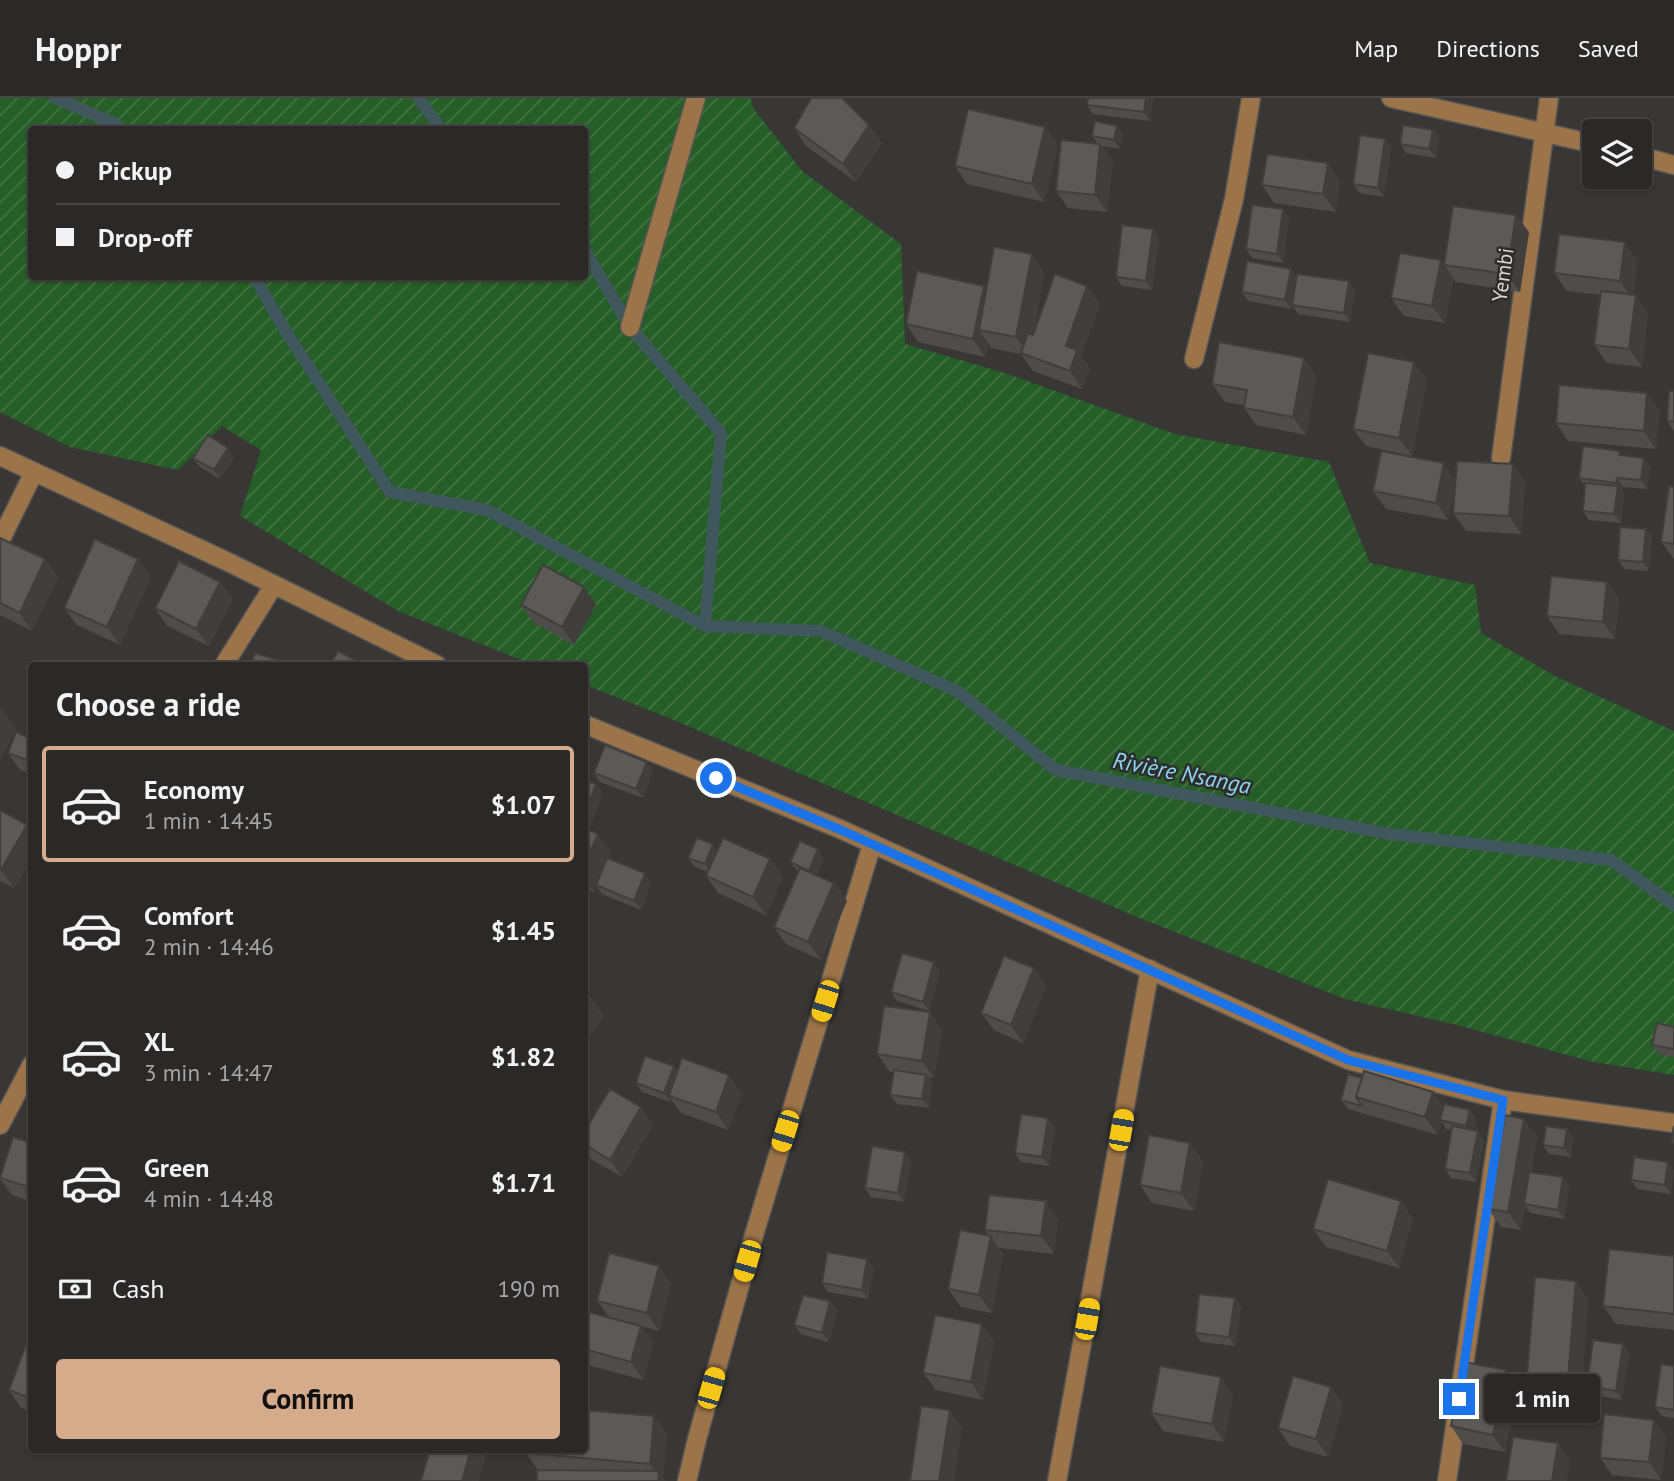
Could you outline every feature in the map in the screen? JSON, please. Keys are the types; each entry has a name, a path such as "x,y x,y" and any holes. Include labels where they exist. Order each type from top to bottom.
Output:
{"street":[{"path":"630,327 696,98"},
{"path":"1194,359 1234,199 1251,98"},
{"path":"1391,98 1582,141"},
{"name":"Yembi","path":"1501,458 1549,98"},
{"path":"1652,159 1674,164"},
{"path":"0,456 274,584 432,662"},
{"path":"0,541 34,472"},
{"path":"226,662 274,584"},
{"path":"588,726 872,844 1348,1060 1503,1100 1674,1123"},
{"path":"687,1481 754,1236 872,844"},
{"path":"1057,1481 1150,969"},
{"path":"0,1125 28,1072"},
{"path":"1447,1481 1503,1100"}],"green space":[{"path":"0,98 750,98 754,109 802,171 901,244 905,344 1005,373 1175,434 1329,462 1370,563 1475,585 1481,633 1555,676 1674,731 1674,1075 1593,1062 1457,1025 1345,999 1137,917 588,686 588,662 526,662 398,611 240,516 261,450 222,426 178,470 70,447 0,412"}],"building":[{"path":"811,98 842,98 869,125 843,164 794,128"},
{"path":"1088,98 1146,98 1144,112 1087,105"},
{"path":"968,109 1045,127 1032,184 955,166"},
{"path":"1095,121 1117,126 1114,140 1092,136"},
{"path":"1403,125 1433,130 1429,149 1400,144"},
{"path":"1360,135 1385,139 1378,188 1353,184"},
{"path":"1061,140 1100,144 1095,195 1056,191"},
{"path":"1267,154 1328,163 1323,194 1262,185"},
{"path":"1252,205 1283,209 1277,254 1246,249"},
{"path":"1453,206 1516,215 1507,274 1444,265"},
{"path":"1122,225 1153,229 1146,281 1116,277"},
{"path":"1559,234 1625,242 1620,281 1554,273"},
{"path":"994,247 1032,254 1016,337 979,330"},
{"path":"1400,253 1441,260 1432,306 1391,298"},
{"path":"1247,261 1291,269 1285,300 1242,292"},
{"path":"917,271 984,286 973,339 906,324"},
{"path":"1055,274 1087,286 1066,346 1077,350 1070,371 1021,353 1028,333 1033,335"},
{"path":"1297,274 1349,281 1344,313 1292,305"},
{"path":"1601,291 1636,295 1629,349 1594,345"},
{"path":"1219,342 1304,358 1293,417 1244,408 1247,390 1212,384"},
{"path":"1368,353 1414,362 1399,438 1353,429"},
{"path":"1559,385 1647,393 1644,431 1556,423"},
{"path":"1669,391 1674,391 1674,422 1667,421"},
{"path":"208,435 228,448 214,470 193,458"},
{"path":"1583,446 1620,451 1619,455 1644,458 1641,480 1617,478 1616,483 1579,478"},
{"path":"1381,451 1444,463 1436,503 1373,491"},
{"path":"1457,461 1513,464 1509,516 1453,513"},
{"path":"1585,483 1618,486 1614,514 1583,511"},
{"path":"1669,486 1674,487 1674,544 1661,542"},
{"path":"1620,527 1646,529 1643,562 1618,560"},
{"path":"0,538 45,559 20,613 0,603"},
{"path":"95,539 138,559 107,627 64,608"},
{"path":"179,561 220,582 196,629 155,608"},
{"path":"543,565 584,587 562,627 521,605"},
{"path":"1551,576 1607,582 1603,622 1547,616"},
{"path":"338,651 359,662 332,662"},
{"path":"255,653 284,662 252,662"},
{"path":"16,732 28,737 28,760 8,753"},
{"path":"605,745 647,762 636,789 594,773"},
{"path":"588,781 596,784 588,806"},
{"path":"0,810 27,825 1,870 0,870"},
{"path":"588,830 598,834 588,857"},
{"path":"697,838 713,844 705,864 688,858"},
{"path":"723,838 770,859 753,897 706,876"},
{"path":"800,841 818,849 809,871 790,862"},
{"path":"607,858 645,873 634,901 596,885"},
{"path":"800,868 834,883 808,942 774,927"},
{"path":"902,953 934,962 923,1002 891,992"},
{"path":"1004,956 1034,968 1011,1025 981,1013"},
{"path":"884,1006 930,1012 922,1061 877,1054"},
{"path":"1657,1023 1674,1027 1674,1049 1652,1045"},
{"path":"645,1056 674,1066 664,1093 636,1083"},
{"path":"682,1058 729,1075 716,1112 669,1096"},
{"path":"894,1070 926,1075 922,1099 890,1095"},
{"path":"1364,1071 1433,1092 1425,1117 1356,1097"},
{"path":"1348,1074 1362,1078 1356,1097 1362,1106 1341,1100"},
{"path":"610,1089 641,1107 610,1160 588,1146 588,1125"},
{"path":"1444,1104 1470,1110 1466,1126 1440,1120"},
{"path":"1021,1114 1048,1118 1042,1157 1015,1153"},
{"path":"1505,1115 1524,1119 1508,1212 1488,1209"},
{"path":"1452,1126 1478,1131 1470,1173 1445,1169"},
{"path":"1546,1126 1567,1129 1564,1148 1543,1145"},
{"path":"1149,1135 1190,1143 1181,1193 1140,1185"},
{"path":"13,1137 28,1142 28,1187 0,1178"},
{"path":"872,1146 905,1152 898,1193 865,1188"},
{"path":"1634,1157 1668,1162 1665,1185 1631,1180"},
{"path":"1529,1172 1563,1177 1558,1210 1524,1204"},
{"path":"1328,1179 1401,1201 1387,1251 1313,1229"},
{"path":"989,1195 1046,1201 1041,1236 985,1230"},
{"path":"960,1230 991,1236 979,1295 948,1289"},
{"path":"1609,1249 1674,1256 1674,1314 1603,1306"},
{"path":"827,1252 867,1259 862,1290 822,1283"},
{"path":"609,1253 659,1266 647,1313 597,1301"},
{"path":"1535,1277 1576,1281 1568,1378 1527,1375"},
{"path":"1199,1294 1235,1298 1229,1337 1195,1333"},
{"path":"803,1295 830,1301 822,1333 794,1325"},
{"path":"588,1312 641,1326 631,1362 588,1350"},
{"path":"935,1315 982,1324 971,1382 923,1373"},
{"path":"28,1339 28,1397 9,1390"},
{"path":"1593,1340 1623,1344 1616,1391 1587,1386"},
{"path":"1464,1362 1506,1370 1493,1435 1451,1426"},
{"path":"1661,1364 1674,1366 1674,1410 1655,1407"},
{"path":"1160,1366 1221,1377 1212,1424 1151,1413"},
{"path":"1293,1376 1331,1387 1316,1439 1278,1428"},
{"path":"921,1406 950,1410 939,1481 910,1481"},
{"path":"588,1410 654,1416 650,1464 526,1453 588,1453"},
{"path":"1604,1414 1654,1420 1649,1462 1600,1458"},
{"path":"1513,1437 1558,1443 1552,1481 1506,1481"},
{"path":"429,1453 470,1453 462,1481 421,1481"},
{"path":"537,1470 659,1471 658,1481 537,1481"}],"waterway":[{"path":"55,98 118,126"},
{"path":"418,98 439,126"},
{"path":"588,256 630,327 721,433 705,626"},
{"name":"Rivière Nsanga","path":"256,280 283,327 390,492 487,510 705,626 821,631 957,691 1056,770 1390,834 1611,860 1674,905"}],"route":[{"path":"716,778 841,830 1348,1060 1503,1100 1459,1399"}]}
